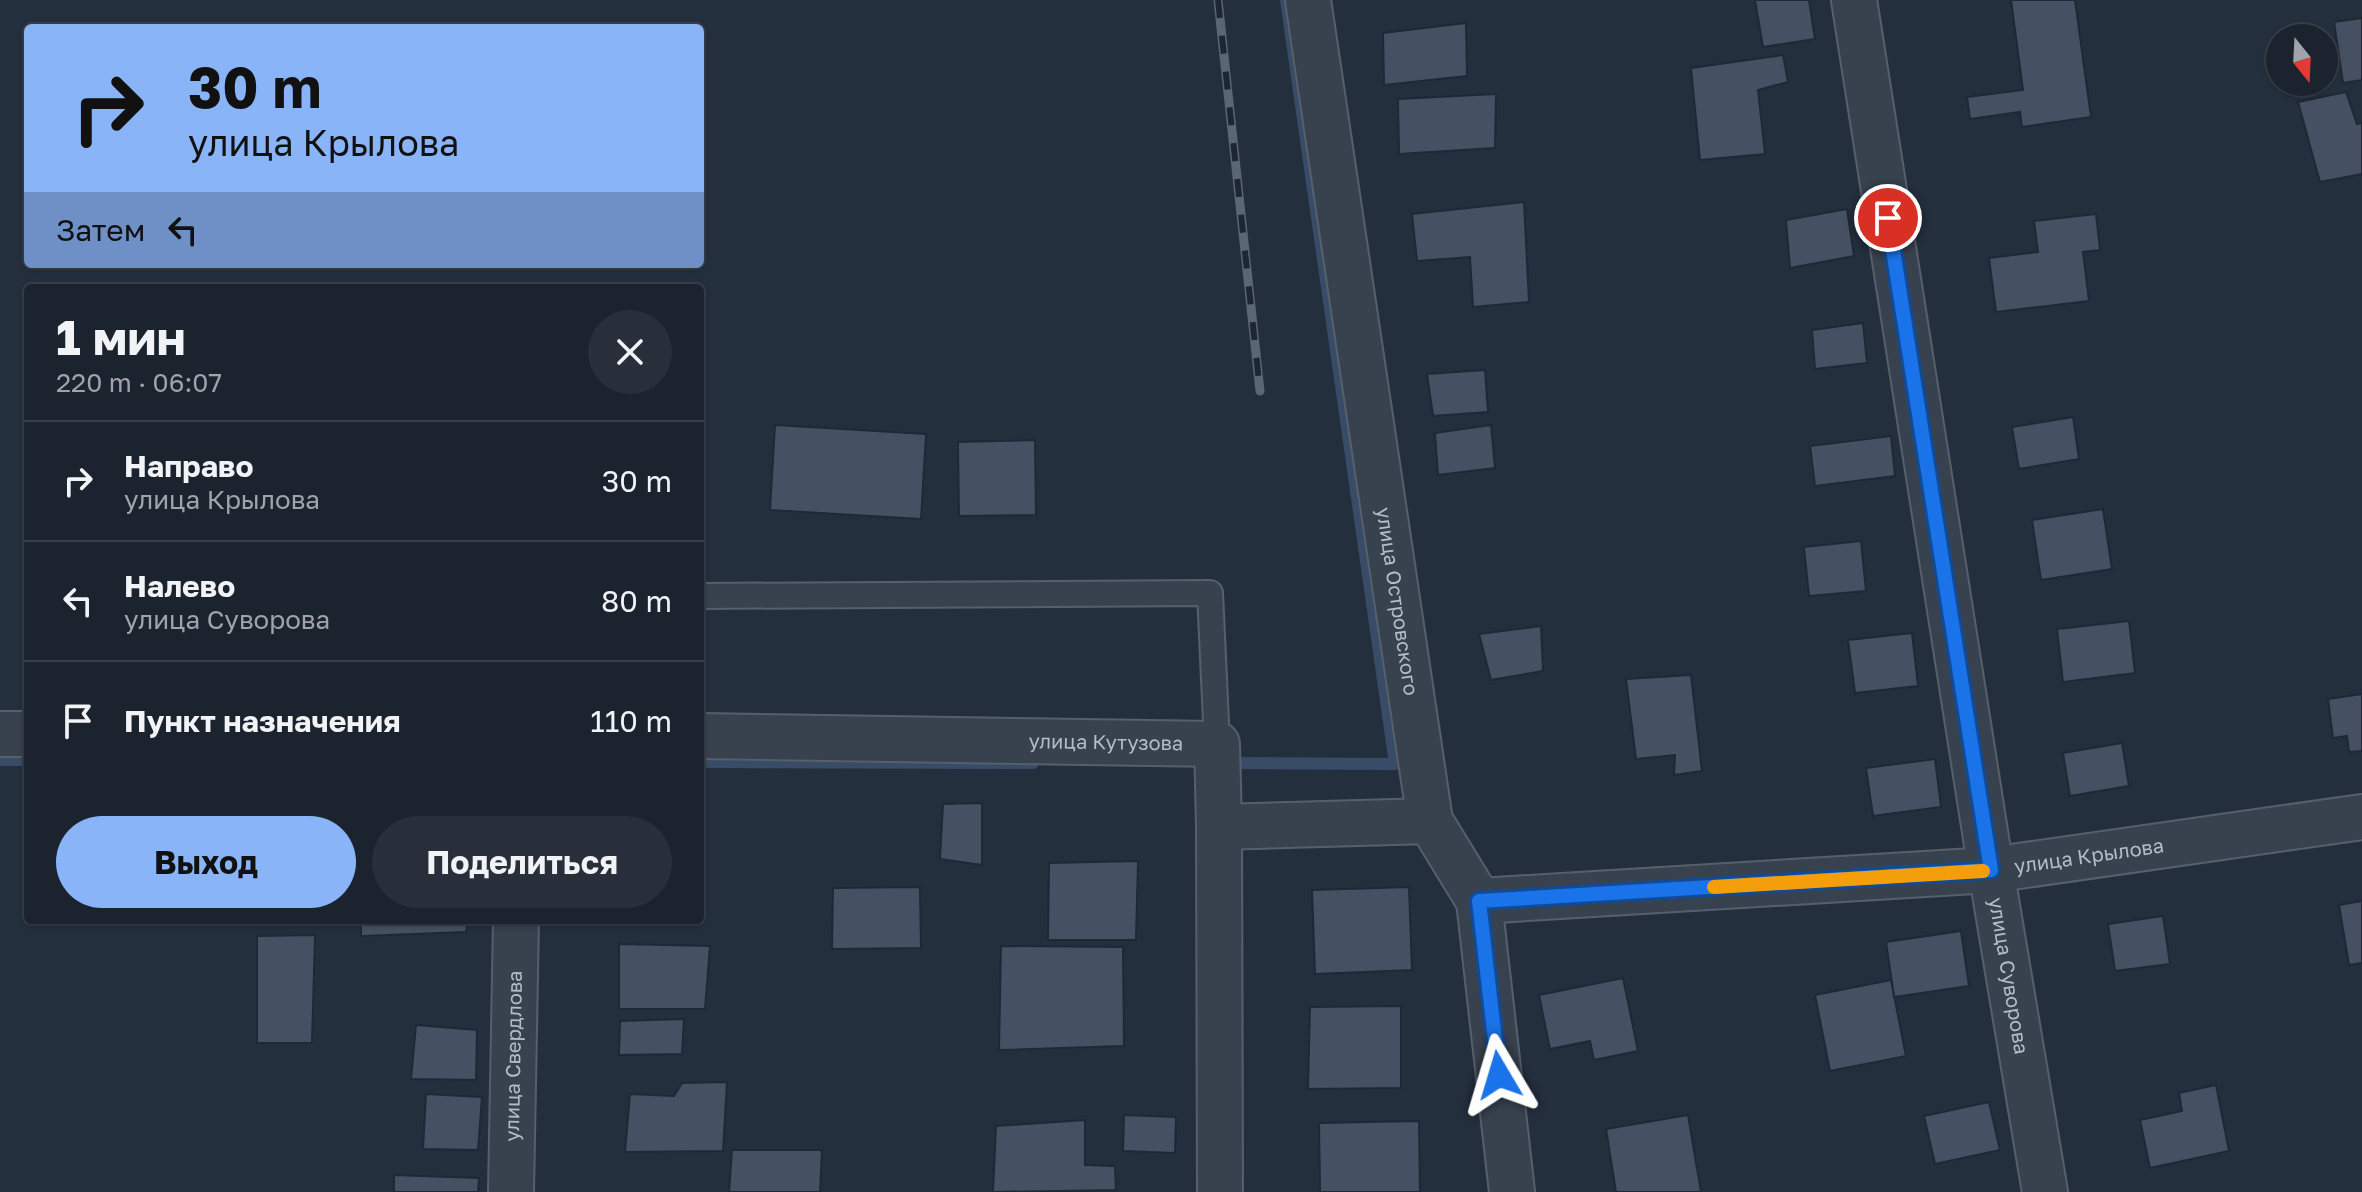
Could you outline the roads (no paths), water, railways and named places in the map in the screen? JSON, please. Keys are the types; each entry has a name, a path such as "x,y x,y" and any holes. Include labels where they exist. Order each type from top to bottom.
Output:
{"street":[{"name":"улица Островского","path":"1308,0 1430,821 1479,901 1512,1192"},
{"name":"улица Суворова","path":"1854,0 2045,1192"},
{"path":"0,734 24,734"},
{"name":"улица Кутузова","path":"704,736 1217,744"},
{"path":"1217,744 1220,1192"},
{"name":"улица Крылова","path":"1479,901 1991,870 2362,817"},
{"path":"1219,827 1430,821"},
{"name":"улица Свердлова","path":"511,1192 516,924"}],"lane":[{"path":"704,596 1210,593 1217,744"}],"waterway":[{"path":"1223,763 1395,764 1286,0"},
{"path":"0,760 24,760"},
{"path":"704,762 1033,763"}],"railway":[{"path":"1218,0 1260,391"}]}
